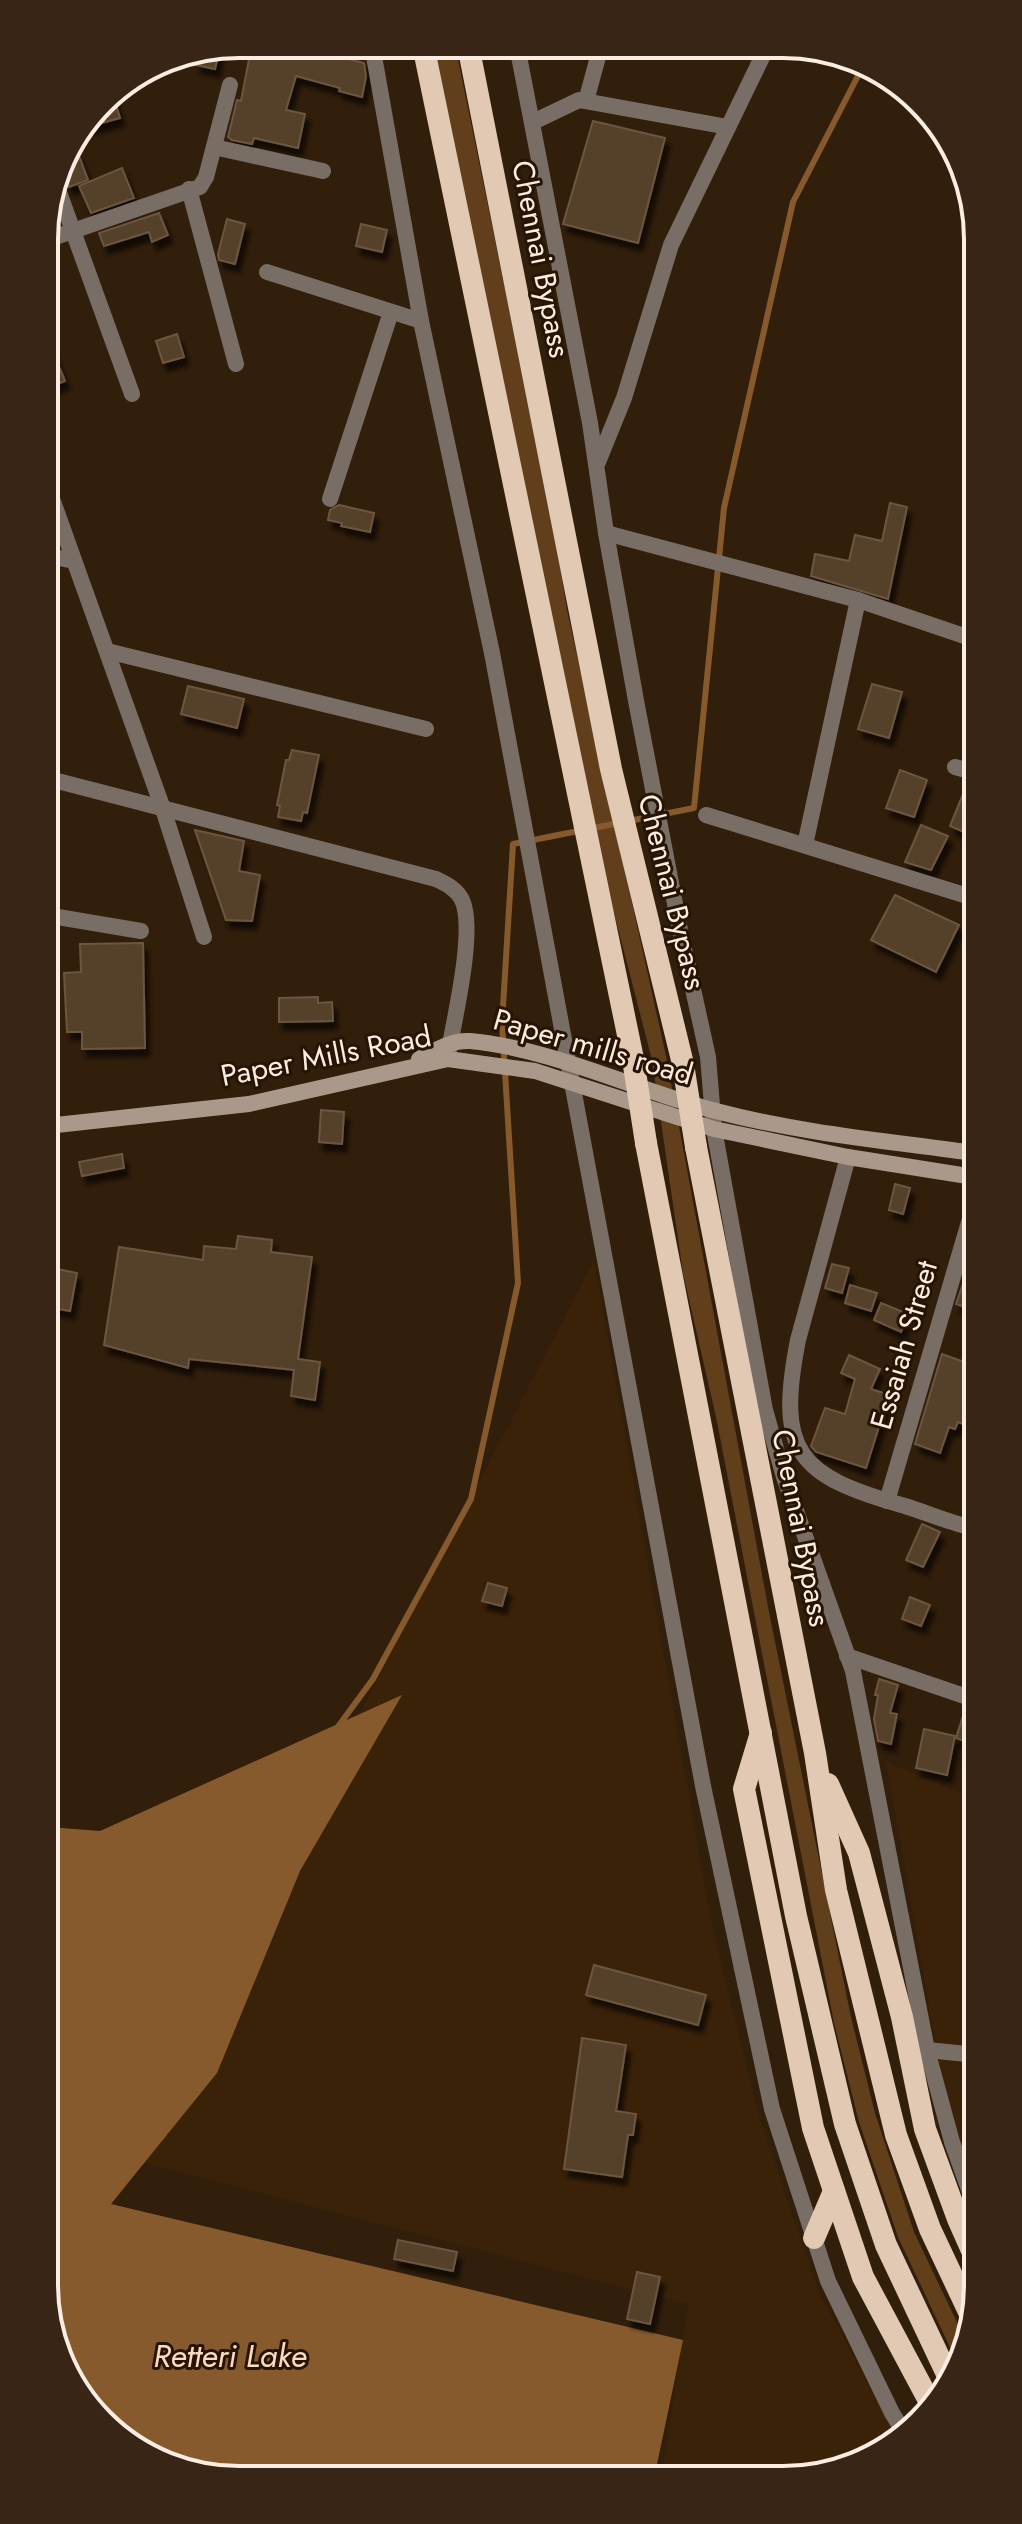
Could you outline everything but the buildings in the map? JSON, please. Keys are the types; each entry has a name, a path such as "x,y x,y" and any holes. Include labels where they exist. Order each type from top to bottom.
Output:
{"highway":[{"path":"426,58 633,1059 646,1143 796,1916 845,2124 886,2245 944,2367"},
{"name":"Chennai Bypass","path":"471,58 611,769 683,1064 696,1147 815,1753"},
{"path":"762,1730 744,1789 813,2128 863,2277 926,2396"},
{"path":"815,1753 859,1853 902,2017 925,2129 964,2232"},
{"path":"815,1753 836,1890 896,2135 930,2229 964,2300"},
{"path":"814,2238 834,2191"}],"main road":[{"name":"Paper mills road","path":"400,1069 454,1054 472,1041 536,1063 568,1057 714,1111 774,1124 964,1152"},
{"name":"Paper Mills Road","path":"454,1054 536,1063 573,1084 714,1129 848,1157 964,1175"},
{"name":"Paper Mills Road","path":"58,1125 249,1104 400,1069"}],"street":[{"path":"374,58 421,321 492,653 706,1801 772,2109 828,2281 899,2424"},
{"path":"520,58 597,464 606,533 681,935 708,1057 714,1129 765,1410 784,1477 853,1671 927,2050 964,2176"},
{"path":"586,101 598,58"},
{"path":"597,464 624,398 671,245 762,58"},
{"path":"58,236 203,184 230,85"},
{"path":"533,122 579,100 728,127"},
{"path":"214,147 323,171"},
{"path":"189,189 236,364"},
{"path":"63,201 132,394"},
{"path":"267,272 421,321"},
{"path":"330,499 391,312"},
{"path":"58,516 162,806 204,937"},
{"path":"606,533 858,600 964,636"},
{"path":"58,558 74,561"},
{"path":"805,845 858,600"},
{"path":"107,651 426,729"},
{"path":"955,767 964,770"},
{"path":"58,781 436,879 452,887 462,899 467,914 454,1054"},
{"path":"706,815 964,895"},
{"path":"58,917 141,931"},
{"path":"848,1157 798,1340 792,1371 790,1425 800,1452 814,1469 833,1480 887,1501 964,1525"},
{"name":"Essaiah Street","path":"887,1501 964,1239"},
{"path":"847,1656 964,1696"},
{"path":"927,2050 964,2054"}],"shaded area":[{"path":"432,58 458,58 554,528 567,610 666,1056 769,1612 851,2017 875,2113 914,2232 959,2327 951,2350 898,2237 859,2122 834,2023 716,1417 683,1273 652,1060 595,839"},
{"path":"594,1260 712,1925 759,2115 818,2290 892,2429 863,2447 830,2460 806,2464 663,2466 688,2304 130,2159"},
{"path":"886,1762 964,1794 964,2169 954,2149"}],"water":[{"name":"Retteri Lake","path":"402,1695 300,1871 217,2073 111,2204 683,2340 657,2466 239,2466 204,2463 159,2447 120,2421 103,2404 82,2375 72,2354 64,2332 58,2285 58,1828 100,1831"}],"waterway":[{"path":"337,1728 373,1679 471,1499 518,1283 502,1023 513,844 694,808 724,508 793,202 858,75"}]}
